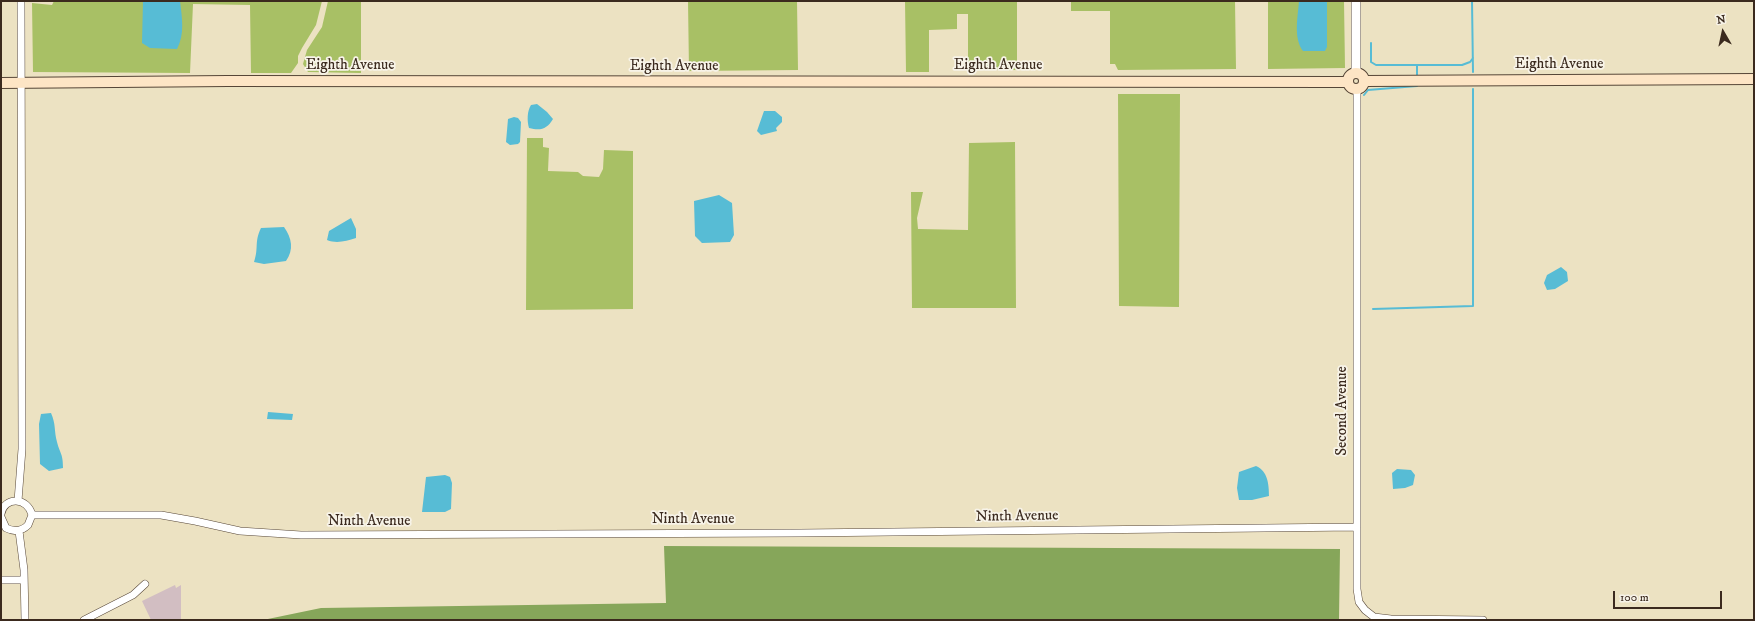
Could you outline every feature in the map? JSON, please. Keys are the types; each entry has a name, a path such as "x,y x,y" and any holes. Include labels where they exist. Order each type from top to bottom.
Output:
{"main road":[{"path":"1356,73 1361,75 1360,85 1352,88 1348,82 1349,77 1356,73"},
{"name":"Eighth Avenue","path":"1360,85 1754,79"},
{"name":"Eighth Avenue","path":"1,83 220,81 1348,82"}],"street":[{"path":"18,501 22,449 21,1"},
{"path":"1356,1 1356,73"},
{"name":"Second Avenue","path":"1360,85 1357,589 1360,602 1365,610 1374,617 1391,619 1483,620"},
{"path":"18,501 27,505 32,515 28,526 19,531 14,531 6,528 1,516 4,506 8,503 18,501"},
{"name":"Ninth Avenue","path":"32,515 161,515 240,531 309,535 800,533 1357,527"},
{"path":"19,531 24,580 25,620"},
{"path":"1,580 24,580"},
{"path":"84,620 133,595 145,584"}],"shaded area":[{"path":"175,585 176,588 181,585 181,620 151,620 142,601"}],"green space":[{"path":"54,1 322,1 316,25 302,48 298,56 298,63 291,73 251,73 250,5 193,4 190,73 33,72 32,3 52,5"},
{"path":"328,1 361,1 361,73 308,72 303,64 307,50 322,27"},
{"path":"688,1 797,1 798,70 689,71"},
{"path":"905,1 1017,1 1017,70 968,70 968,14 957,14 957,29 929,30 929,72 906,72"},
{"path":"1071,1 1235,1 1236,69 1118,70 1115,64 1110,64 1110,11 1071,11"},
{"path":"1268,1 1344,1 1345,68 1268,69"},
{"path":"1118,94 1180,94 1179,307 1119,306"},
{"path":"527,138 543,138 543,147 549,148 548,171 578,172 583,176 599,177 603,169 604,150 633,151 633,309 526,310"},
{"path":"1015,142 1016,308 912,308 911,192 923,192 917,218 918,229 968,230 969,143"},
{"path":"664,546 1340,549 1339,620 263,620 321,608 666,603"}],"water":[{"path":"143,1 180,1 182,32 177,49 150,48 142,43"},
{"path":"1299,1 1327,1 1327,47 1325,51 1303,51 1300,46 1297,33"},
{"path":"537,104 553,119 546,127 540,129 529,128 528,113 530,107 531,105"},
{"path":"764,111 775,111 782,117 782,122 776,128 777,131 761,135 757,131"},
{"path":"514,117 518,118 521,122 520,142 518,144 510,145 506,142 508,119"},
{"path":"719,195 732,203 734,235 730,242 702,243 695,236 694,201"},
{"path":"351,218 356,229 356,238 338,242 327,240 329,231"},
{"path":"284,227 289,235 291,244 289,257 286,261 264,264 254,262 261,228"},
{"path":"1561,267 1567,272 1568,281 1555,289 1547,290 1544,283 1547,275"},
{"path":"268,412 293,414 292,420 267,419"},
{"path":"51,413 54,421 57,442 62,456 63,468 49,471 40,464 39,424 41,414"},
{"path":"1256,466 1263,471 1267,479 1269,496 1252,500 1239,500 1237,488 1239,472"},
{"path":"1397,469 1411,470 1415,475 1413,485 1405,488 1393,489 1392,473"},
{"path":"445,475 450,477 452,483 451,509 445,512 422,512 426,477"}],"waterway":[{"path":"1472,1 1473,72"},
{"path":"1371,43 1371,62 1376,65 1462,65 1470,62 1473,58"},
{"path":"1417,65 1417,75"},
{"path":"1364,95 1368,90 1417,86"},
{"path":"1373,309 1473,306 1473,89"}]}
